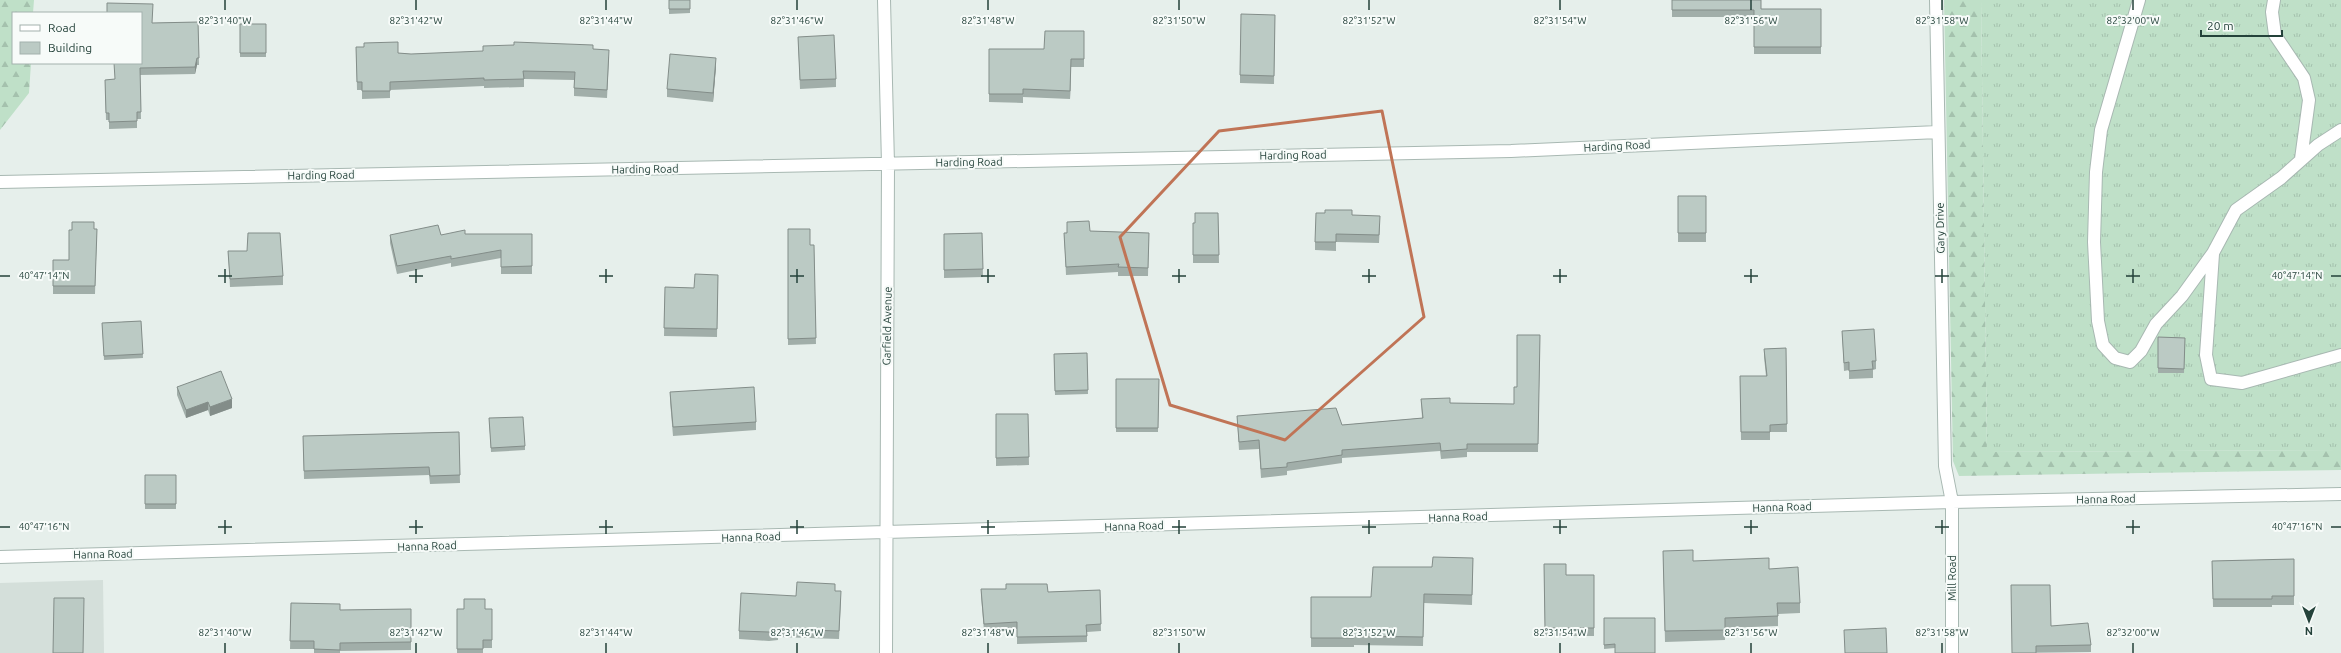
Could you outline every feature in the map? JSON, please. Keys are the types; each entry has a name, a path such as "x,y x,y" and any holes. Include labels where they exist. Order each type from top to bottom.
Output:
{"street":[{"name":"Garfield Avenue","path":"884,0 888,164 885,533 886,653"},
{"name":"Gary Drive","path":"1936,0 1945,466 1952,502"},
{"path":"2139,0 2101,130 2096,172 2094,242 2098,321 2103,345 2115,358 2130,362 2142,351 2156,324 2182,296 2213,252 2236,210 2281,178 2301,158 2341,130"},
{"path":"2274,0 2272,12 2275,35 2304,78 2309,100 2301,158"},
{"name":"Harding Road","path":"0,182 1511,151 1938,132"},
{"path":"2213,252 2206,355 2210,380 2242,383 2341,355"},
{"name":"Hanna Road","path":"0,557 1952,502 2341,494"},
{"name":"Mill Road","path":"1952,502 1952,653"}],"highlighted area":[{"path":"1382,111 1424,317 1285,440 1170,405 1120,237 1219,131"}],"shaded area":[{"path":"103,580 104,653 0,653 0,583"}],"green space":[{"path":"0,0 34,0 33,12 12,12 12,64 31,64 29,93 0,130"},
{"path":"1944,0 1981,0 1987,452 2341,450 2341,470 1959,476 1953,461"},
{"path":"1981,0 2341,0 2341,450 1987,452"}],"building":[{"path":"669,0 690,0 690,9 669,9"},
{"path":"1672,0 1761,0 1761,9 1821,9 1821,47 1754,47 1754,10 1672,10"},
{"path":"107,3 153,4 152,23 198,22 199,58 197,58 195,67 140,68 141,112 137,112 137,121 109,122 109,113 106,113 105,80 115,79 114,64 142,64 142,12 107,12"},
{"path":"1241,14 1275,15 1274,76 1240,75"},
{"path":"240,24 266,24 266,53 240,53"},
{"path":"1045,31 1084,31 1084,59 1071,59 1070,91 1023,89 1023,94 989,94 989,49 1044,49"},
{"path":"834,35 836,79 800,80 798,37"},
{"path":"398,42 398,53 411,54 483,51 483,46 514,45 514,42 593,45 593,49 609,50 607,90 574,88 575,72 523,71 524,79 484,80 484,78 390,82 390,91 362,91 362,82 357,82 356,47 364,47 364,43"},
{"path":"670,54 716,58 713,93 667,89"},
{"path":"1678,196 1706,196 1706,233 1678,233"},
{"path":"1325,210 1352,210 1352,215 1380,216 1379,235 1336,234 1336,242 1315,242 1316,213 1325,213"},
{"path":"1195,213 1218,213 1219,255 1193,255 1193,223 1195,223"},
{"path":"1089,221 1090,231 1149,233 1148,268 1118,267 1119,264 1066,267 1064,233 1067,233 1067,222"},
{"path":"72,222 94,222 94,229 97,229 95,286 53,286 53,260 69,260 69,230 72,230"},
{"path":"438,225 441,235 465,230 465,234 532,234 532,266 501,267 501,250 451,259 451,256 397,266 390,235"},
{"path":"788,229 810,229 810,245 814,245 816,338 788,339"},
{"path":"248,233 280,233 283,276 230,279 228,251 247,251"},
{"path":"982,233 983,269 944,270 944,234"},
{"path":"695,274 718,275 717,329 664,328 665,287 694,288"},
{"path":"141,321 143,354 104,356 102,323"},
{"path":"1874,329 1876,361 1872,361 1873,369 1849,371 1849,362 1844,363 1842,331"},
{"path":"1517,335 1540,335 1538,444 1467,444 1467,449 1441,451 1440,443 1342,450 1342,455 1287,463 1287,467 1261,469 1259,440 1239,442 1237,416 1336,408 1342,425 1423,418 1421,399 1450,398 1450,403 1514,404 1514,387 1517,387"},
{"path":"2158,337 2185,338 2184,369 2158,368"},
{"path":"1786,348 1787,424 1770,425 1770,432 1741,432 1740,376 1767,376 1764,349"},
{"path":"1087,353 1088,390 1055,391 1054,354"},
{"path":"221,371 232,399 210,407 208,402 186,410 177,387"},
{"path":"1116,379 1159,379 1158,428 1116,428"},
{"path":"754,387 756,422 673,427 670,392"},
{"path":"996,414 1028,414 1029,457 996,458"},
{"path":"523,417 525,446 491,448 489,418"},
{"path":"459,432 460,475 430,476 429,467 304,471 303,436"},
{"path":"145,475 176,475 176,504 145,504"},
{"path":"1693,550 1693,561 1769,558 1769,569 1798,567 1800,603 1777,603 1778,616 1725,618 1725,630 1665,631 1663,551"},
{"path":"1433,557 1473,558 1472,595 1424,594 1423,637 1354,636 1354,638 1311,638 1311,597 1371,597 1373,567 1432,567"},
{"path":"2294,559 2294,596 2272,596 2272,599 2213,599 2212,561"},
{"path":"1544,564 1566,564 1566,575 1594,575 1594,628 1545,628"},
{"path":"797,582 835,584 835,591 841,591 839,631 778,629 778,632 739,631 741,593 796,596"},
{"path":"1006,584 1047,584 1048,592 1100,590 1101,624 1086,625 1087,636 1017,637 1017,622 984,624 981,589 1006,589"},
{"path":"2011,585 2050,585 2051,626 2088,623 2091,645 2036,646 2036,653 2012,653"},
{"path":"54,598 84,598 83,653 53,653"},
{"path":"464,599 485,599 485,609 492,609 492,640 483,640 483,649 457,649 457,609 464,609"},
{"path":"291,603 340,604 340,610 411,609 411,642 340,643 340,650 314,649 314,641 290,641"},
{"path":"1604,618 1655,618 1655,653 1615,653 1615,644 1604,645"},
{"path":"1886,628 1887,653 1845,653 1844,630"}]}
